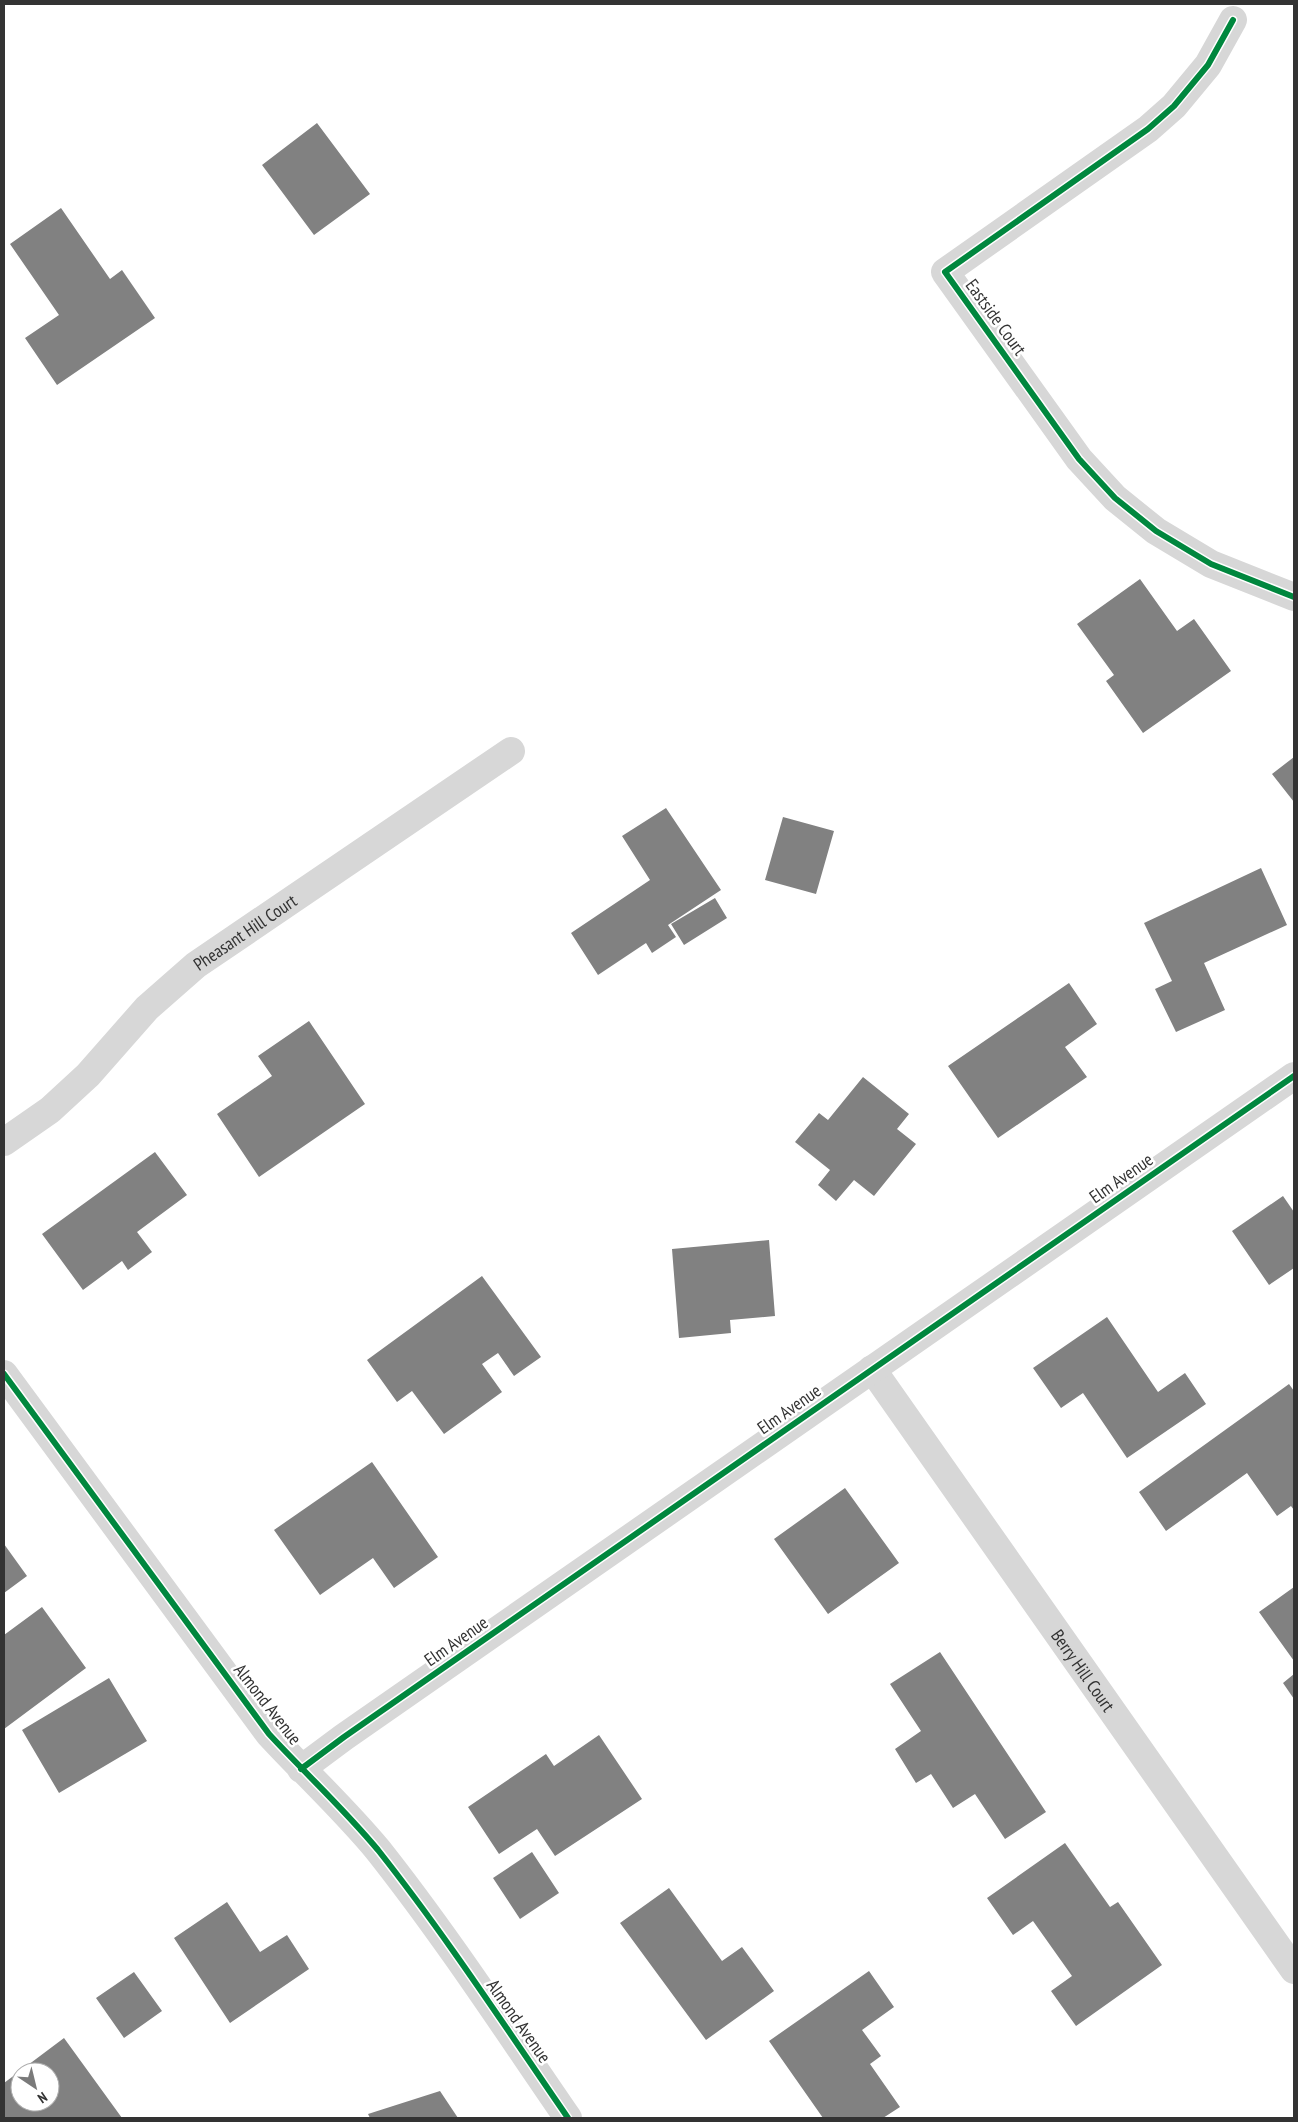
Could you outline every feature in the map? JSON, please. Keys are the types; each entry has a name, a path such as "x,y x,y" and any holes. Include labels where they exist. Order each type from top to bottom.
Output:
{"street":[{"name":"Eastside Court","path":"1233,20 1208,65 1174,106 1148,129 945,272 1079,459 1115,498 1156,531 1211,564 1294,597"},
{"name":"Pheasant Hill Court","path":"4,1142 50,1110 88,1075 147,1008 196,964 511,752"},
{"name":"Elm Avenue","path":"301,1769 344,1737 1294,1076"},
{"name":"Berry Hill Court","path":"872,1369 1294,1970"},
{"name":"Almond Avenue","path":"4,1374 269,1734 301,1769 334,1799 377,1850 440,1933 568,2118"}],"building":[{"path":"317,123 370,194 314,235 262,165"},
{"path":"61,208 110,279 122,270 155,318 57,385 25,338 59,315 10,244"},
{"path":"1140,579 1177,631 1194,619 1231,671 1143,733 1106,681 1114,675 1077,624"},
{"path":"1294,757 1294,802 1272,774"},
{"path":"666,808 721,890 668,925 676,937 652,953 646,943 598,975 571,933 650,880 622,836"},
{"path":"783,817 834,831 816,894 765,880"},
{"path":"1261,868 1287,925 1204,963 1225,1010 1176,1032 1155,989 1172,981 1144,923"},
{"path":"715,898 727,918 684,945 671,924"},
{"path":"1069,983 1097,1024 1065,1047 1087,1077 998,1138 948,1066"},
{"path":"309,1021 365,1104 259,1177 217,1114 272,1076 258,1056"},
{"path":"863,1077 909,1114 897,1129 916,1144 874,1196 854,1180 836,1201 818,1185 830,1170 795,1142 819,1113 828,1120"},
{"path":"155,1152 187,1195 137,1232 152,1252 128,1270 122,1261 83,1290 42,1234"},
{"path":"1283,1196 1294,1212 1294,1268 1269,1285 1232,1231"},
{"path":"769,1240 775,1316 730,1320 731,1333 679,1338 672,1249"},
{"path":"482,1276 541,1357 514,1376 498,1353 482,1364 502,1392 444,1434 412,1391 397,1402 367,1360"},
{"path":"1107,1317 1158,1392 1185,1373 1206,1404 1127,1458 1083,1393 1061,1408 1033,1368"},
{"path":"1289,1384 1294,1391 1294,1510 1291,1506 1277,1516 1247,1473 1166,1531 1139,1492"},
{"path":"372,1462 438,1557 394,1588 373,1558 320,1595 274,1530"},
{"path":"845,1488 899,1563 828,1614 774,1539"},
{"path":"4,1544 27,1576 4,1593"},
{"path":"1294,1587 1294,1661 1259,1612"},
{"path":"42,1607 86,1668 4,1729 4,1635"},
{"path":"940,1652 1046,1812 1005,1839 975,1794 953,1808 931,1774 916,1783 895,1749 921,1731 890,1684"},
{"path":"1294,1674 1294,1699 1283,1683"},
{"path":"109,1678 147,1741 59,1793 22,1730"},
{"path":"599,1735 642,1799 555,1856 537,1829 499,1854 468,1807 546,1754 554,1766"},
{"path":"1065,1843 1110,1907 1118,1902 1162,1965 1076,2026 1051,1991 1072,1976 1033,1921 1013,1935 987,1898"},
{"path":"532,1852 559,1893 520,1919 493,1878"},
{"path":"669,1888 722,1961 742,1947 774,1991 706,2040 620,1923"},
{"path":"227,1902 260,1952 287,1935 309,1969 230,2023 174,1938"},
{"path":"869,1971 894,2007 862,2030 881,2056 870,2064 900,2107 883,2118 823,2118 769,2041"},
{"path":"134,1972 162,2011 124,2038 96,1998"},
{"path":"64,2038 122,2118 4,2118 4,2083 10,2078 10,2112 60,2112 60,2062 32,2062"},
{"path":"440,2091 458,2118 370,2118 368,2114"}],"cycle path":[{"path":"1233,20 1208,65 1174,106 1148,129 945,272 1079,459 1115,498 1156,531 1211,564 1294,597"},
{"path":"301,1769 344,1737 1294,1076"},
{"path":"4,1374 269,1734 352,1820 378,1850 475,1982 568,2118"}]}
